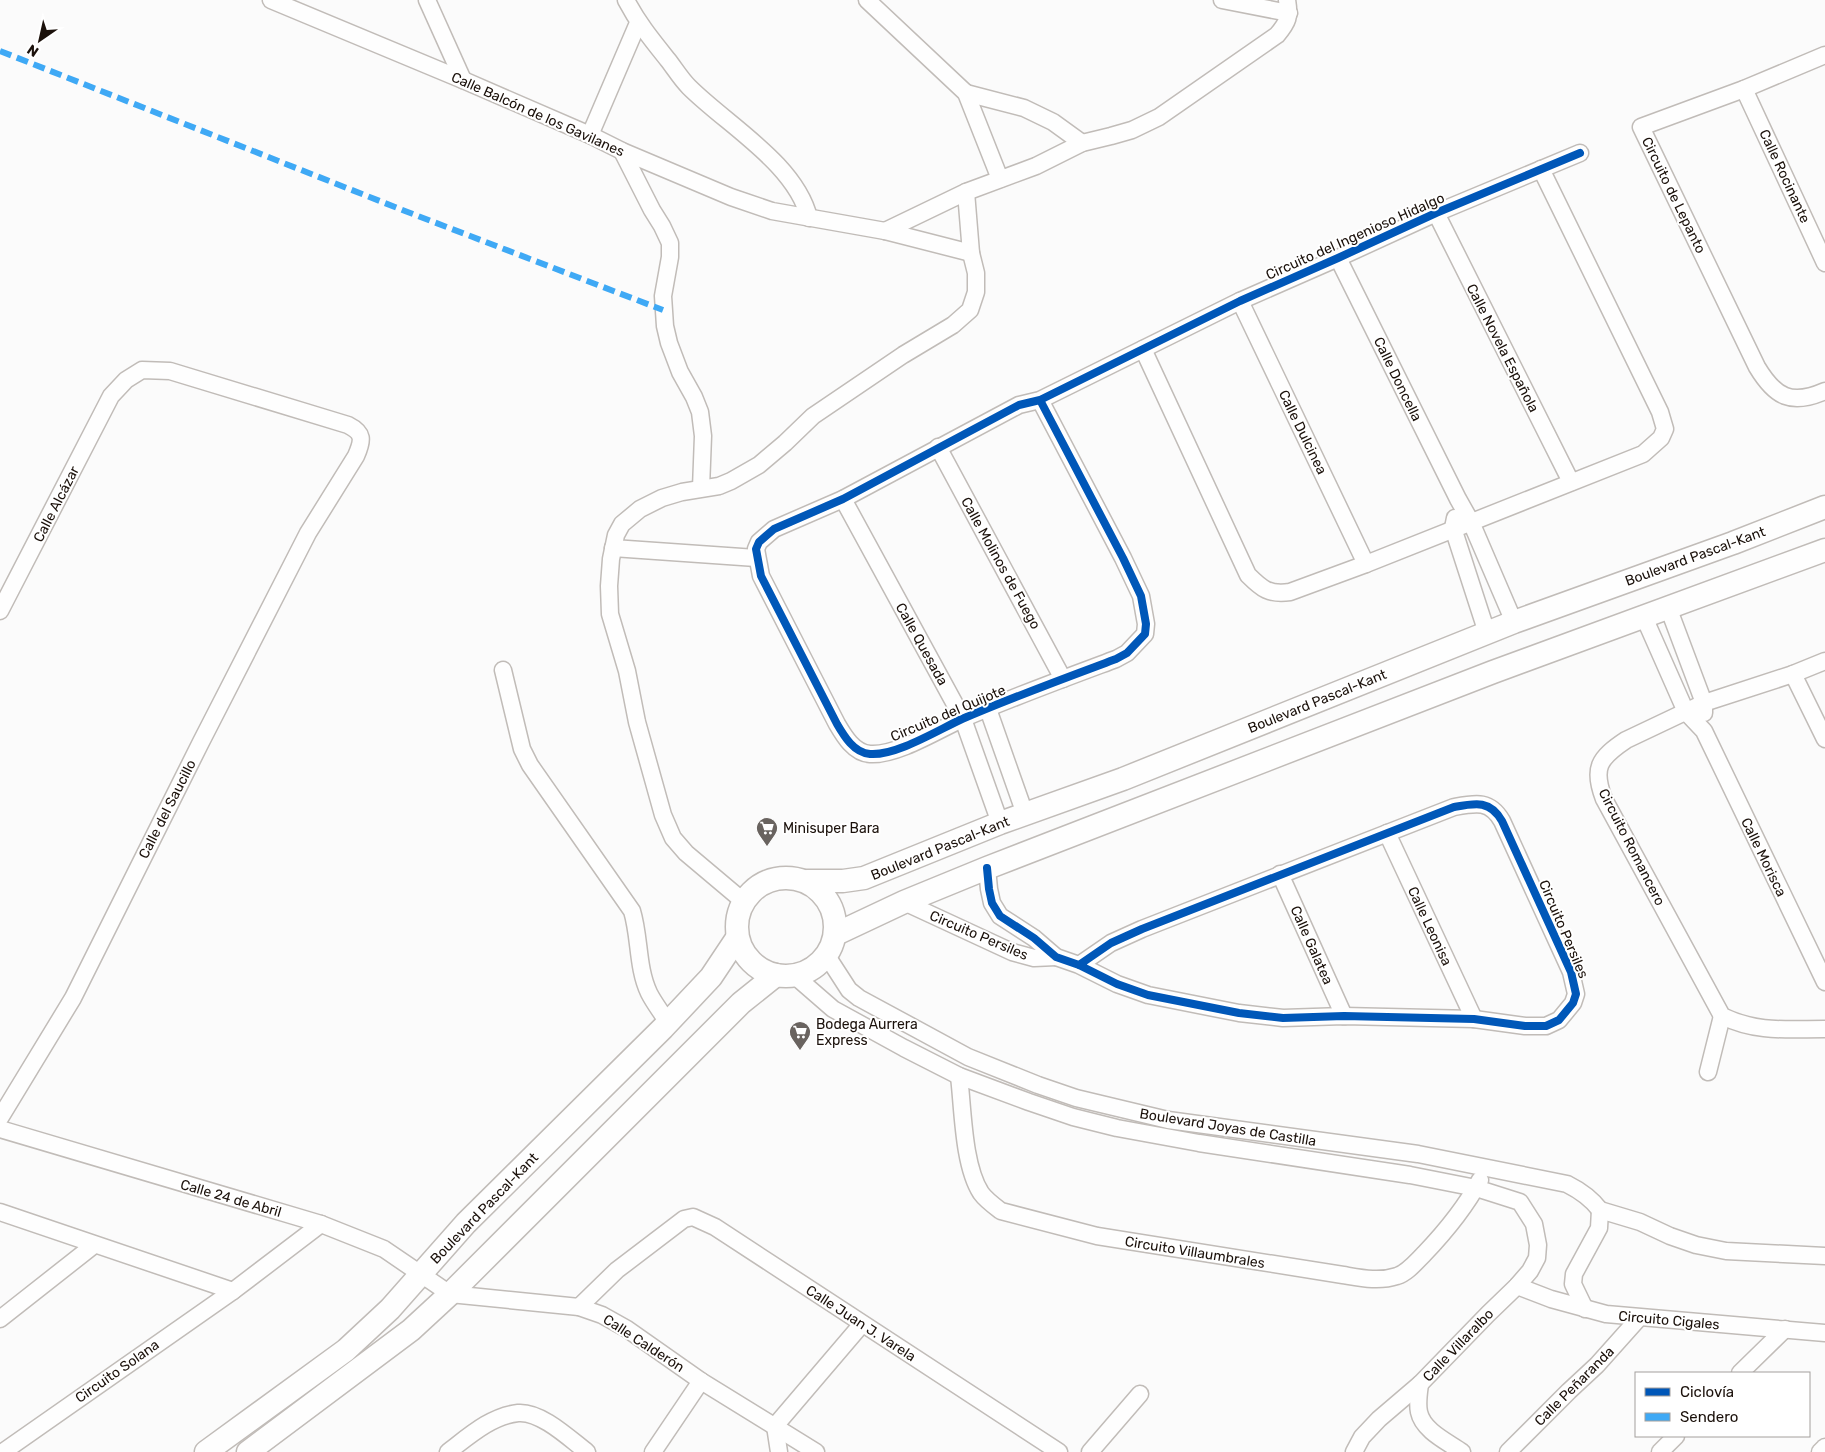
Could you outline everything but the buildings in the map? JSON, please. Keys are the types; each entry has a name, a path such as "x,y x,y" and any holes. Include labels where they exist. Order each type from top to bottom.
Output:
{"street":[{"name":"Calle Balcón de los Gavilanes","path":"271,0 463,80 731,197 772,211 885,231 971,253"},
{"path":"427,0 463,80"},
{"path":"626,0 638,23 688,86 768,156 791,179 803,201 809,218"},
{"path":"867,0 966,93 1000,179"},
{"path":"885,231 966,192 1036,166 1082,143 1125,132 1159,117 1277,35 1286,25 1288,6 1222,0"},
{"path":"590,135 638,23"},
{"name":"Circuito de Lepanto","path":"1825,55 1744,89 1641,127 1767,384 1778,393 1794,398 1813,396 1825,391"},
{"name":"Calle Rocinante","path":"1744,89 1825,263"},
{"path":"966,93 1024,108 1053,122 1082,143"},
{"path":"622,151 670,243 670,257 663,296 665,326 680,372 700,412 703,436 701,488"},
{"name":"Circuito del Ingenioso Hidalgo","path":"1143,349 1240,301 1436,213 1580,153"},
{"path":"613,548 756,558 756,549 759,542 774,530 842,499 1019,405 1040,400 1143,349 1248,575 1260,587 1269,592 1290,592 1366,564 1643,454 1656,445 1665,429 1660,412 1541,169"},
{"path":"743,901 686,854 673,838 662,815 637,722 627,671 610,614 609,586 616,535 622,524 640,509 662,498 701,488 719,486 759,465 813,416 903,355 953,325 970,310 976,292 976,274 971,253 966,192"},
{"name":"Calle Novela Española","path":"1436,213 1570,482"},
{"name":"Calle Doncella","path":"1338,258 1458,499 1472,522 1514,622"},
{"name":"Calle Dulcinea","path":"1240,301 1366,564"},
{"name":"Calle Alcázar","path":"0,611 112,396 126,380 142,370 170,371 348,424 357,430 362,437 360,447 329,498"},
{"name":"Circuito del Quijote","path":"756,558 761,576 776,607 844,737 857,750 869,754 888,752 927,737 963,719 1127,653 1144,634 1146,624 1140,596 1123,558 1040,400"},
{"name":"Calle Molinos de Fuego","path":"938,447 1064,679"},
{"name":"Calle del Saucillo","path":"0,1118 72,998 308,533 329,498"},
{"name":"Calle Quesada","path":"842,499 963,719 1000,823"},
{"path":"1458,499 1453,528 1487,633"},
{"name":"Boulevard Pascal-Kant","path":"807,881 843,881 864,878 1000,823 1123,779 1514,622 1733,543 1825,507"},
{"path":"1733,543 1745,579"},
{"path":"836,934 904,902 987,868 1493,672 1825,550"},
{"name":"Calle Morisca","path":"1668,607 1704,703 1704,732"},
{"name":"Calle Morisca","path":"1644,617 1686,712 1704,732 1825,982"},
{"name":"Circuito Romancero","path":"1722,1016 1604,799 1597,777 1598,769 1614,748 1626,740 1704,703 1793,674 1825,661"},
{"path":"503,670 522,749 530,765 632,911 636,924 643,976 649,993 668,1022"},
{"path":"1793,674 1825,739"},
{"path":"988,709 1025,814"},
{"path":"1123,779 1136,811"},
{"name":"Circuito Persiles","path":"987,868 988,890 992,903 1000,916 1034,938 1056,957 1079,965 1117,984 1148,995 1238,1013 1283,1018 1344,1016 1474,1019 1526,1026 1546,1026 1559,1020 1567,1013 1576,994 1571,972 1502,821 1492,808 1485,804 1454,807 1280,874 1118,939 1079,965"},
{"name":"Calle Leonisa","path":"1387,833 1474,1019"},
{"name":"Calle Galatea","path":"1280,874 1344,1016"},
{"path":"248,1452 404,1335 450,1294 741,1003 785,976 813,969 827,956 836,934 834,912 824,894 807,881 789,876 771,879 755,887 743,901 736,919 737,938 745,955 758,968 785,976"},
{"name":"Circuito Persiles","path":"904,902 1012,952 1034,958 1056,957"},
{"name":"Boulevard Pascal-Kant","path":"206,1452 346,1350 390,1309 466,1223 711,977 737,938"},
{"name":"Boulevard Joyas de Castilla","path":"827,956 849,990 859,998 968,1057 1076,1098 1168,1120 1418,1154 1567,1184 1582,1191 1592,1199 1600,1210"},
{"name":"Boulevard Joyas de Castilla","path":"785,976 833,1009 959,1076 1073,1117 1117,1128 1199,1143 1476,1188 1520,1202"},
{"path":"1708,1072 1722,1016 1739,1024 1752,1027 1825,1029"},
{"name":"Circuito Villaumbrales","path":"959,1076 968,1156 981,1193 1000,1211 1097,1236 1372,1280 1385,1279 1399,1276 1415,1263 1450,1225 1476,1188 1485,1169"},
{"name":"Calle 24 de Abril","path":"0,1129 321,1224 384,1249 450,1294"},
{"name":"Calle Villaralbo","path":"1462,1452 1430,1430 1422,1421 1418,1411 1420,1384 1518,1286 1537,1258 1538,1245 1534,1224 1520,1202"},
{"path":"1585,1309 1573,1284 1574,1274 1598,1228 1600,1210 1640,1222 1670,1236 1696,1245 1726,1251 1825,1256"},
{"path":"0,1212 233,1292"},
{"name":"Calle Juan J. Varela","path":"578,1306 617,1270 662,1237 684,1218 693,1217 700,1219 1059,1452"},
{"name":"Circuito Solana","path":"3,1452 233,1292 321,1224"},
{"path":"0,1319 94,1245"},
{"name":"Circuito Cigales","path":"1518,1286 1551,1299 1606,1314 1825,1333"},
{"name":"Calle Calderón","path":"450,1294 578,1306 602,1315 627,1329 701,1381 816,1452"},
{"name":"Calle Peñaranda","path":"1508,1452 1598,1365 1639,1318"},
{"path":"779,1452 775,1426 862,1324"},
{"path":"1741,1372 1785,1329"},
{"path":"653,1452 701,1381"},
{"path":"1354,1452 1362,1437 1379,1419 1420,1384"},
{"path":"1090,1452 1140,1394"},
{"path":"448,1452 478,1429 495,1420 519,1413 536,1417 559,1430 588,1452"},
{"path":"1660,1452 1675,1437"},
{"path":"1820,1452 1825,1448"}],"marked path":[{"path":"0,51 405,211 663,310"}],"cycle path":[{"path":"1040,400 1141,596 1146,624 1145,634 1127,653 1116,659 981,711 904,747 880,754 859,751 850,743 837,724 761,576 756,549 759,542 774,529 843,499 1019,405 1040,400 1240,301 1436,213 1580,153"},
{"path":"987,868 992,903 1000,916 1034,938 1056,957 1079,965 1117,984 1148,995 1239,1013 1283,1018 1344,1016 1474,1019 1525,1026 1546,1026 1559,1020 1573,1003 1576,994 1571,972 1502,821 1493,809 1476,804 1454,807 1142,929 1111,943 1079,965"}],"place":[{"name":"Minisuper Bara","path":"767,847"},
{"name":"Bodega Aurrera Express","path":"800,1051"}]}
